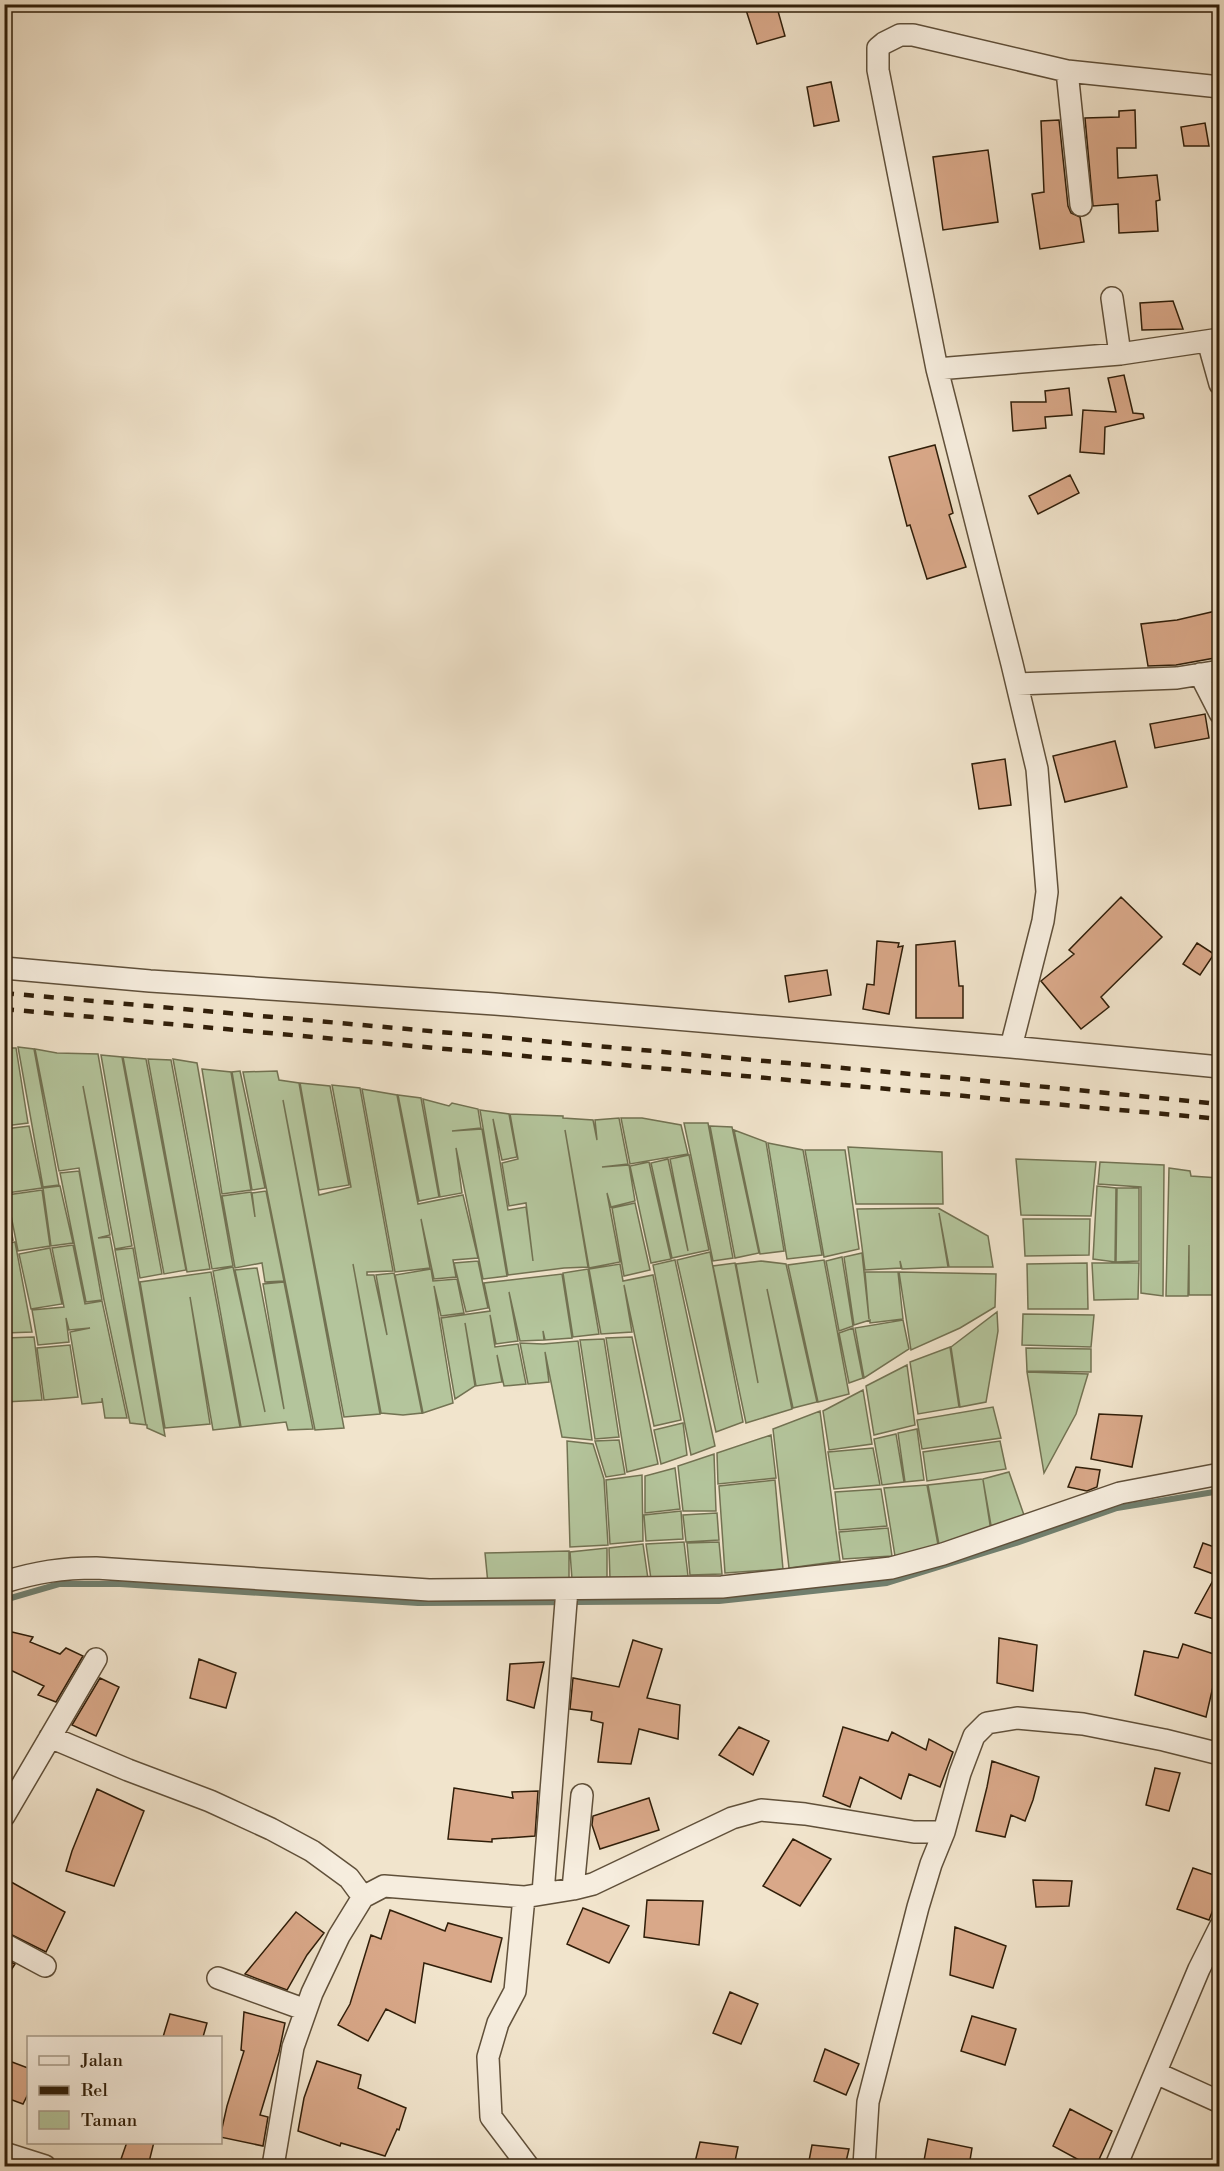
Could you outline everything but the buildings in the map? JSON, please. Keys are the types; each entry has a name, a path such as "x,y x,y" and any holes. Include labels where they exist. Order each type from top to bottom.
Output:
{"street":[{"path":"1011,1047 1043,921 1047,892 1037,769 937,369 886,121 878,70 878,48 891,38 913,35 1067,71 1220,87"},
{"path":"1067,71 1081,205"},
{"path":"1112,298 1120,354"},
{"path":"937,369 1120,354 1214,340 1220,384"},
{"path":"1017,684 1177,678 1210,673 1220,713"},
{"path":"4,968 150,981 507,1005 1011,1047 1220,1067"},
{"path":"4,1582 34,1572 64,1568 96,1568 567,1598 722,1587 891,1568 943,1554 1120,1493 1220,1474"},
{"path":"528,2166 491,2117 488,2057 498,2023 515,1991 533,1895 567,1598"},
{"path":"4,1816 96,1659"},
{"path":"864,2166 868,2102 918,1907 974,1736 987,1724 1017,1718 1083,1724 1220,1754"},
{"path":"50,1737 210,1801 271,1829 312,1851 349,1878 363,1897"},
{"path":"573,1889 582,1795"},
{"path":"273,2166 293,2047 312,1993 339,1936 363,1897 384,1886 533,1895 573,1889 593,1884 732,1818 761,1810 805,1814 914,1832 944,1832"},
{"path":"1116,2166 1199,1970 1220,1927"},
{"path":"4,1944 45,1966"},
{"path":"218,1978 306,2010"},
{"path":"1156,2073 1220,2102"},
{"path":"4,2153 45,2166"}],"green space":[{"path":"18,1047 34,1049 59,1185 43,1187"},
{"path":"5,1048 16,1048 28,1123 5,1126"},
{"path":"35,1049 57,1053 98,1054 132,1246 115,1249 83,1086 110,1235 98,1238 110,1237 146,1425 130,1423 79,1168 59,1171"},
{"path":"101,1055 122,1057 162,1274 140,1278"},
{"path":"123,1057 146,1059 186,1270 164,1274"},
{"path":"148,1059 171,1060 210,1269 187,1272"},
{"path":"173,1059 197,1063 233,1266 212,1269"},
{"path":"202,1069 231,1072 251,1190 222,1194"},
{"path":"240,1071 265,1188 252,1190 232,1072"},
{"path":"277,1071 279,1080 299,1083 319,1195 351,1187 332,1085 360,1088 393,1271 367,1272 367,1275 374,1275 387,1335 376,1275 394,1273 422,1413 403,1415 381,1413 353,1264 380,1414 344,1417 283,1100 344,1428 315,1430 243,1072"},
{"path":"300,1083 330,1086 349,1185 319,1190"},
{"path":"362,1089 397,1095 418,1204 463,1195 478,1258 453,1260 456,1277 434,1279 421,1219 430,1268 395,1272"},
{"path":"398,1095 421,1098 439,1197 419,1201"},
{"path":"423,1099 449,1106 452,1103 478,1109 481,1128 452,1131 482,1129 507,1276 483,1279 456,1148 462,1193 440,1197"},
{"path":"480,1110 509,1114 517,1157 502,1160 493,1119 508,1210 526,1207 533,1261 526,1203 509,1206 502,1163 518,1159 510,1114 563,1116 563,1118 593,1120 597,1140 595,1120 619,1118 628,1164 602,1167 629,1165 635,1201 611,1207 607,1193 620,1262 589,1268 565,1130 588,1267 508,1275"},
{"path":"621,1118 642,1118 681,1125 688,1154 630,1164"},
{"path":"684,1123 708,1123 733,1258 713,1261"},
{"path":"29,1126 42,1188 7,1193 4,1179 5,1129"},
{"path":"710,1126 732,1127 759,1253 735,1258"},
{"path":"734,1130 766,1142 784,1251 760,1254"},
{"path":"768,1143 803,1150 822,1255 787,1259"},
{"path":"848,1147 942,1152 943,1204 856,1204"},
{"path":"805,1150 845,1150 859,1249 824,1257"},
{"path":"689,1155 709,1250 672,1258 651,1163 668,1159 688,1251 670,1159"},
{"path":"1016,1159 1096,1162 1091,1216 1021,1215"},
{"path":"649,1162 671,1259 651,1263 630,1166"},
{"path":"1100,1162 1164,1165 1163,1296 1141,1293 1141,1187 1098,1184"},
{"path":"1169,1168 1190,1171 1191,1176 1219,1178 1218,1295 1189,1295 1189,1245 1188,1296 1166,1296"},
{"path":"79,1171 102,1300 86,1302 60,1173"},
{"path":"60,1186 73,1243 51,1246 43,1188"},
{"path":"1097,1186 1116,1188 1115,1262 1093,1259"},
{"path":"1117,1188 1139,1188 1139,1261 1116,1262"},
{"path":"42,1190 50,1246 18,1251 7,1195"},
{"path":"266,1191 284,1281 265,1282 262,1263 235,1268 222,1196 251,1192 255,1217 252,1193"},
{"path":"4,1199 13,1240 5,1241"},
{"path":"635,1203 650,1270 624,1276 612,1208"},
{"path":"938,1208 988,1236 993,1267 949,1267 939,1213 948,1267 902,1269 900,1261 901,1268 865,1270 857,1209"},
{"path":"1023,1219 1090,1219 1089,1255 1025,1256"},
{"path":"15,1242 32,1332 5,1333 5,1244"},
{"path":"73,1245 85,1304 102,1301 127,1418 105,1418 102,1398 102,1402 82,1404 70,1332 90,1328 69,1330 66,1318 69,1342 38,1345 32,1310 64,1307 52,1248"},
{"path":"50,1248 62,1304 31,1309 19,1254"},
{"path":"133,1248 165,1436 147,1428 115,1250"},
{"path":"710,1252 743,1422 716,1432 677,1260"},
{"path":"862,1253 869,1319 865,1272 898,1272 903,1319 870,1323 870,1320 854,1325 844,1257"},
{"path":"842,1257 853,1326 839,1331 826,1261"},
{"path":"675,1260 715,1446 691,1455 653,1265"},
{"path":"824,1260 849,1394 818,1402 788,1265"},
{"path":"478,1261 488,1308 466,1312 454,1263"},
{"path":"761,1261 786,1264 817,1402 793,1408 767,1289 792,1409 746,1423 713,1266 735,1263 758,1383 736,1264"},
{"path":"1087,1263 1088,1309 1028,1309 1027,1264"},
{"path":"1092,1263 1139,1263 1138,1299 1094,1300"},
{"path":"620,1264 623,1281 653,1275 681,1420 654,1426 624,1285 632,1332 601,1334 589,1269"},
{"path":"233,1267 265,1412 235,1270 257,1268 284,1409 263,1284 284,1282 313,1429 288,1430 286,1422 241,1427 213,1271"},
{"path":"431,1269 433,1281 457,1279 464,1313 441,1316 434,1286 453,1403 423,1413 395,1275"},
{"path":"588,1269 599,1334 573,1337 563,1273"},
{"path":"211,1272 240,1427 213,1430 190,1297 210,1424 165,1428 140,1282"},
{"path":"899,1272 996,1274 995,1307 960,1328 911,1350"},
{"path":"562,1274 572,1338 545,1340 543,1331 544,1340 520,1341 509,1292 518,1341 496,1344 490,1315 495,1347 518,1344 526,1384 504,1386 497,1355 502,1382 476,1386 465,1323 475,1386 455,1399 441,1318 490,1311 484,1283"},
{"path":"997,1312 998,1331 986,1402 960,1407 951,1347"},
{"path":"1023,1314 1094,1315 1091,1347 1022,1345"},
{"path":"903,1320 909,1349 864,1378 855,1328"},
{"path":"853,1328 863,1378 849,1383 839,1333"},
{"path":"34,1337 42,1400 5,1402 5,1338"},
{"path":"632,1337 658,1464 627,1472 606,1338"},
{"path":"604,1339 619,1437 595,1439 580,1340"},
{"path":"578,1341 592,1440 562,1437 545,1352 549,1382 528,1384 520,1343"},
{"path":"70,1345 78,1397 44,1400 37,1348"},
{"path":"950,1347 959,1407 918,1414 910,1362"},
{"path":"1026,1348 1091,1349 1091,1372 1027,1371"},
{"path":"907,1365 915,1425 874,1435 866,1386"},
{"path":"1027,1372 1088,1374 1076,1414 1044,1473"},
{"path":"863,1390 872,1444 829,1450 823,1411"},
{"path":"993,1407 1001,1438 922,1449 917,1420"},
{"path":"820,1411 840,1561 789,1568 773,1429"},
{"path":"683,1423 687,1455 661,1464 654,1430"},
{"path":"917,1429 924,1480 905,1482 898,1433"},
{"path":"896,1434 904,1482 882,1485 874,1439"},
{"path":"771,1435 776,1478 718,1484 717,1453"},
{"path":"619,1440 625,1474 606,1477 595,1441"},
{"path":"567,1441 593,1444 604,1479 608,1545 570,1547"},
{"path":"1000,1441 1006,1469 927,1481 923,1452"},
{"path":"873,1448 880,1485 834,1489 828,1452"},
{"path":"714,1454 716,1511 683,1511 678,1466"},
{"path":"675,1468 680,1509 645,1513 645,1476"},
{"path":"1009,1472 1025,1518 992,1531 983,1480 991,1531 940,1550 928,1485 983,1479"},
{"path":"642,1475 643,1541 610,1544 606,1480"},
{"path":"775,1480 783,1569 725,1573 719,1486"},
{"path":"927,1485 939,1550 895,1556 884,1488"},
{"path":"881,1489 887,1526 839,1530 835,1492"},
{"path":"681,1511 683,1539 646,1541 644,1515"},
{"path":"717,1513 719,1540 686,1542 683,1515"},
{"path":"888,1528 892,1556 843,1559 839,1532"},
{"path":"684,1542 688,1576 651,1579 646,1544"},
{"path":"719,1542 722,1574 690,1575 687,1543"},
{"path":"643,1544 648,1579 610,1579 609,1548"},
{"path":"607,1548 607,1579 572,1579 570,1552"},
{"path":"569,1551 569,1583 488,1584 485,1553"}],"waterway":[{"path":"4,1600 59,1584 120,1584 418,1603 719,1601 887,1583 1013,1544 1117,1508 1220,1491"}],"railway":[{"path":"4,993 1220,1104"},
{"path":"4,1009 1220,1119"}]}
